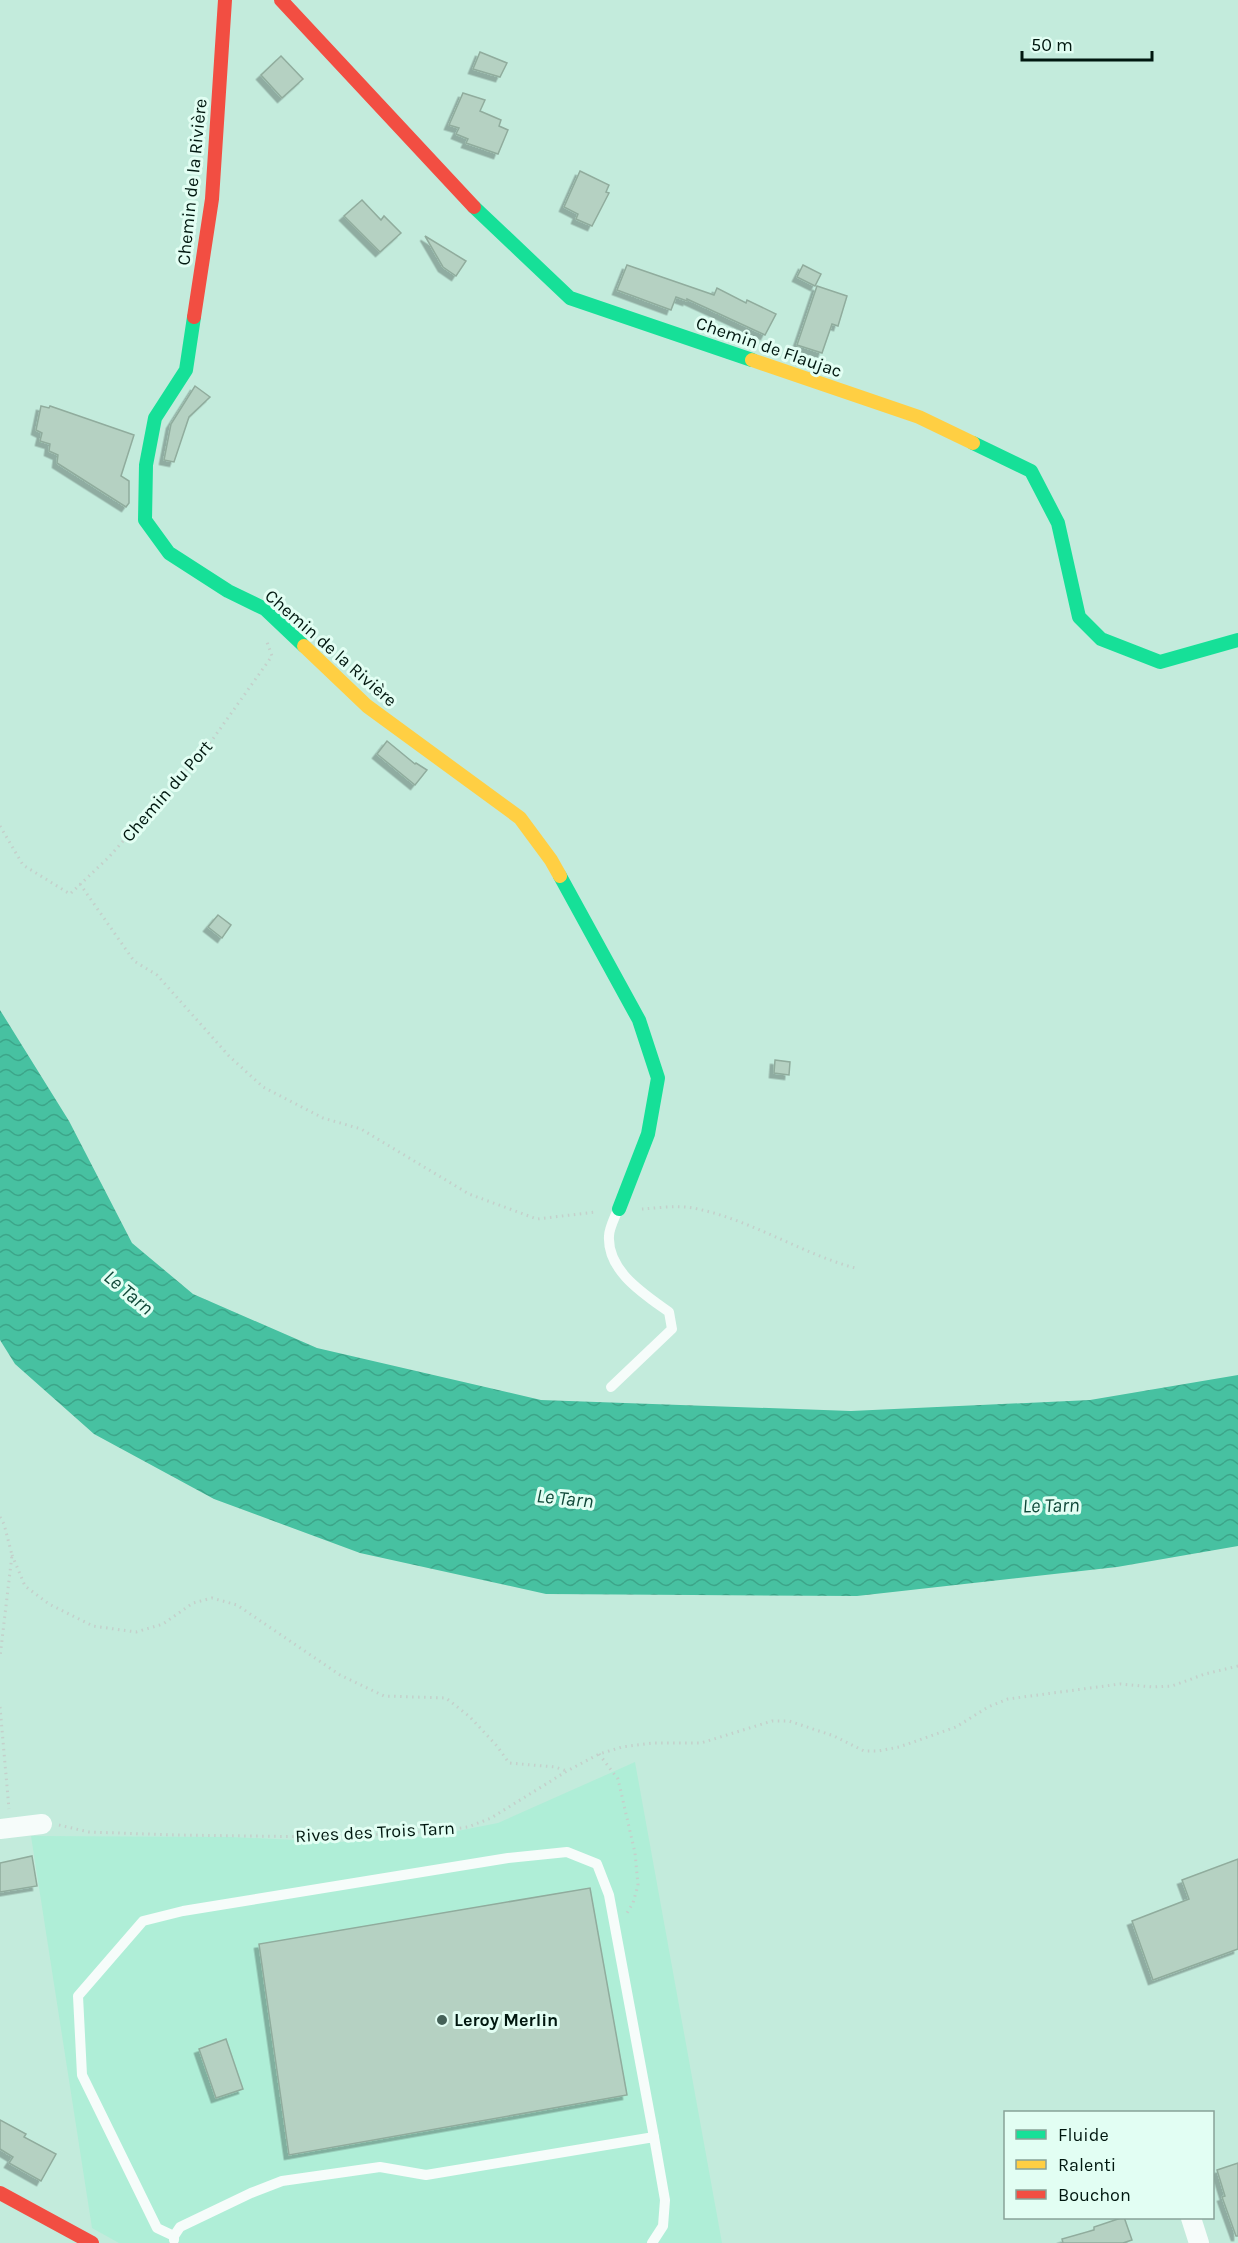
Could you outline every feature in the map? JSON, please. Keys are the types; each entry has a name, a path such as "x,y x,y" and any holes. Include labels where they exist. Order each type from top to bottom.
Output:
{"street":[{"name":"Chemin de la Rivière","path":"225,0 212,199 186,370 155,418 146,465 145,520 169,553 228,591 265,609 366,706 520,818 551,860 639,1020 658,1078 648,1134 619,1209"},
{"name":"Chemin de Flaujac","path":"281,0 466,200 570,298 919,417 1031,471 1058,523 1079,617 1101,639 1160,662 1238,641"},
{"path":"5,1828 42,1824"},
{"path":"0,2193 92,2243"},
{"path":"1192,2219 1199,2243"}],"lane":[{"path":"611,1387 672,1329 669,1312 635,1287 611,1256 609,1234 619,1209"},
{"path":"652,2243 663,2226 665,2200 654,2137 609,1895 597,1864 567,1852 508,1858 183,1911 143,1922 78,1996 82,2075 157,2228 174,2239 180,2227 251,2193 282,2181 380,2167 426,2175 654,2137"}],"path":[{"name":"Chemin du Port","path":"80,884 109,857 210,743 272,656 264,634"},
{"path":"0,826 23,865 70,894 80,884 134,961 157,975 229,1056 263,1087 323,1118 362,1129 468,1194 537,1219 619,1209 692,1208 739,1222 827,1261 855,1268"},
{"path":"0,1517 25,1586 49,1604 93,1626 136,1632 163,1624 193,1603 202,1600 212,1598 237,1605 340,1675 384,1696 446,1698 470,1717 497,1746 509,1763 555,1767 567,1771"},
{"path":"0,1658 12,1555"},
{"name":"Rives des Trois Tarn","path":"42,1824 63,1825 89,1832 176,1835 322,1837 439,1832 468,1827 491,1818 567,1771 599,1754 622,1747 653,1743 701,1743 772,1721 789,1721 813,1728 864,1751 878,1751 899,1747 956,1727 988,1707 1008,1699 1120,1684 1172,1686 1205,1674 1238,1666"},
{"path":"0,1707 5,1828"},
{"path":"599,1754 618,1779 635,1853 638,1886 633,1903 616,1933"}],"shaded area":[{"path":"635,1762 722,2243 119,2243 92,2228 31,1836 231,1837 339,1842 432,1836 498,1823"}],"water":[{"name":"Le Tarn","path":"0,1010 69,1121 132,1243 193,1294 317,1348 541,1400 851,1411 1090,1400 1238,1375 1238,1546 1117,1567 857,1596 546,1594 360,1553 214,1499 94,1434 15,1364 0,1340"}],"building":[{"path":"480,52 507,63 500,77 473,69"},
{"path":"281,56 303,79 282,98 261,75"},
{"path":"463,93 485,100 480,111 501,120 499,126 508,130 498,154 466,143 468,139 456,134 459,128 449,125"},
{"path":"580,171 609,185 606,192 609,193 592,226 576,219 578,214 564,207"},
{"path":"362,200 381,220 384,216 401,233 380,252 344,216"},
{"path":"425,236 466,261 456,276 443,267"},
{"path":"627,265 714,295 717,288 746,303 747,300 776,314 765,335 687,299 687,301 676,297 671,310 617,290"},
{"path":"803,265 821,274 815,286 797,277"},
{"path":"817,286 847,296 838,326 832,324 822,353 797,345"},
{"path":"195,386 210,397 189,417 174,462 164,460 171,424"},
{"path":"41,406 49,408 50,406 134,435 121,476 129,481 129,503 126,507 57,463 58,455 49,451 50,444 40,441 42,433 36,430"},
{"path":"387,741 415,764 427,770 415,785 377,754"},
{"path":"218,915 231,925 222,938 208,927"},
{"path":"775,1060 790,1062 789,1075 774,1073"},
{"path":"32,1856 37,1886 0,1892 0,1863"},
{"path":"1238,1859 1238,1949 1153,1980 1132,1921 1189,1899 1182,1880"},
{"name":"Leroy Merlin","path":"590,1888 627,2095 289,2155 259,1944"},
{"path":"226,2039 243,2089 216,2098 199,2049"},
{"path":"0,2120 26,2134 24,2137 56,2154 41,2181 9,2163 13,2157 0,2149"},
{"path":"1238,2163 1238,2236 1236,2236 1222,2197 1225,2196 1217,2170"},
{"path":"1125,2219 1132,2240 1123,2243 1063,2243 1062,2239 1094,2230 1094,2227"}],"traffic: fast":[{"path":"474,207 570,298 752,360"},
{"path":"194,317 186,370 155,418 146,465 145,520 169,553 228,591 265,609 304,646"},
{"path":"973,443 1031,471 1058,523 1079,617 1101,639 1160,662 1238,640"},
{"path":"560,876 639,1020 658,1078 648,1134 619,1209"}],"traffic: slow":[{"path":"752,360 919,417 973,443"},
{"path":"304,646 367,706 520,818 560,876"}],"traffic: jam":[{"path":"194,317 212,199 225,0"},
{"path":"281,0 474,207"},
{"path":"0,2193 92,2243"}],"place":[{"name":"Leroy Merlin","path":"442,2020"}]}
